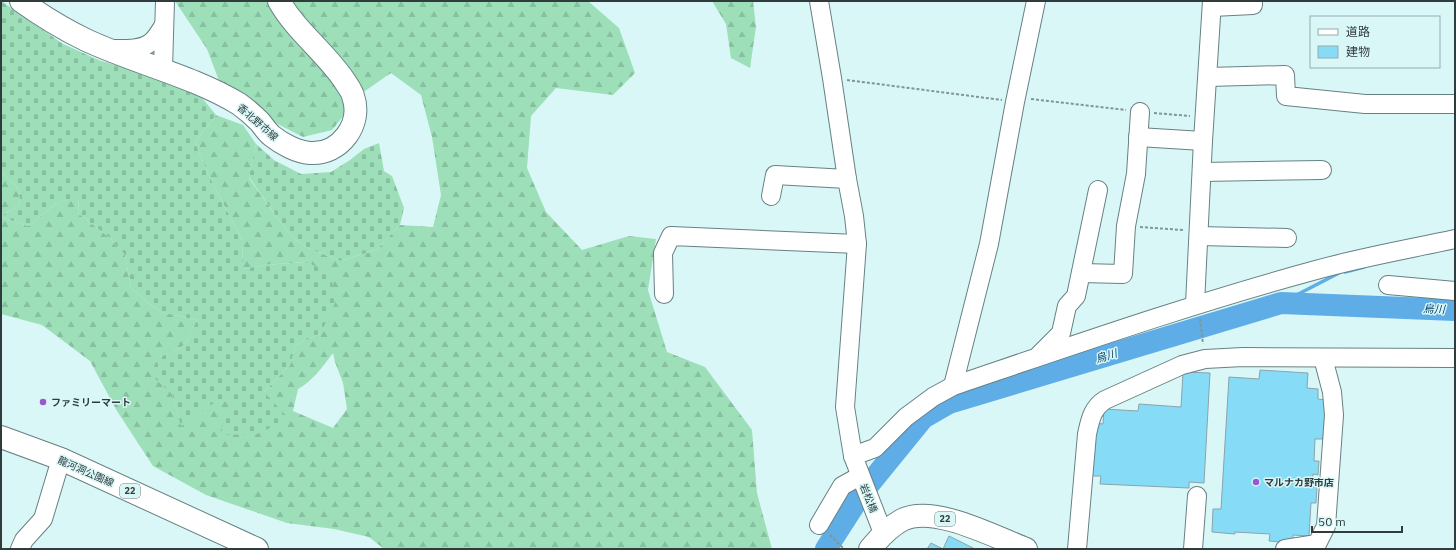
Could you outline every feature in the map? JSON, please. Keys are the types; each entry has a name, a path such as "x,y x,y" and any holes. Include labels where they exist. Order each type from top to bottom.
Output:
{"main road":[{"name":"香北野市線","path":"21,1 40,15 87,41 217,92 240,105 259,121 271,135 292,148 300,151 320,153 338,145 347,137 353,125 355,110 353,95 335,67 299,29 279,1"},
{"name":"龍河洞公園線","path":"1,437 61,459 257,549"},
{"name":"22","path":"875,538 903,520 914,516 932,516 954,520 1026,549"}],"street":[{"path":"163,70 165,1"},
{"name":"岩松橋","path":"818,1 832,78 854,216 857,244 845,407 853,456 860,476 875,538"},
{"path":"953,386 989,244 1015,100 1036,1"},
{"path":"1197,304 1203,141 1212,4 1252,5 1253,1"},
{"path":"110,49 131,49 150,44 164,26"},
{"path":"1208,77 1285,75 1286,96 1365,104 1455,104"},
{"path":"1080,273 1123,274 1126,226 1136,174 1140,112"},
{"path":"1138,137 1203,141"},
{"path":"1202,172 1322,170"},
{"path":"771,196 775,175 847,179"},
{"path":"1038,357 1061,333 1067,306 1076,296 1098,190"},
{"path":"1199,234 1287,238"},
{"path":"664,294 663,253 670,236 857,244"},
{"path":"853,456 875,448 906,417 933,397 953,386 1197,304 1317,269 1393,251 1455,239"},
{"path":"1388,285 1455,292"},
{"path":"1077,549 1087,434 1091,416 1099,404 1182,365 1205,359 1242,357 1455,358"},
{"path":"1285,549 1317,544 1326,526 1334,415 1332,392 1323,358"},
{"path":"20,549 24,540 43,519 61,459"},
{"path":"823,528 842,486 860,476"},
{"path":"1193,549 1197,496"}],"path":[{"path":"832,78 1015,100 1205,118"},
{"path":"1126,226 1199,234"},
{"path":"1197,304 1204,347"},
{"path":"823,528 844,549"}],"green space":[{"path":"1,1 63,44 101,61 138,71 170,83 203,99 216,115 195,142 208,174 242,240 243,269 264,265 306,262 331,273 335,303 321,333 296,345 290,365 264,392 289,419 257,434 219,435 232,402 217,401 181,426 172,394 150,374 158,358 185,345 197,320 161,312 131,288 125,255 110,238 78,213 79,197 57,203 28,226 1,217 20,205 19,189 1,172"},
{"path":"175,1 588,1 619,28 635,73 613,95 556,88 531,116 527,168 546,212 582,250 629,236 656,239 648,290 667,352 705,367 752,430 757,493 772,549 384,549 369,537 334,529 287,523 206,495 153,466 117,411 90,361 42,325 1,314 1,217 28,226 57,203 79,196 78,213 110,238 125,255 131,288 161,312 197,320 185,345 158,358 172,394 181,425 217,401 232,401 264,392 290,365 296,345 321,333 306,262 264,265 243,269 242,240 208,174 195,142 216,115 243,125 256,144 249,178 281,223 295,239 308,248 341,261 376,250 400,225 433,227 441,195 432,137 421,95 391,73 362,93 332,130 303,137 264,117 221,86 207,49","holes":["333,353 343,383 347,409 333,428 293,411 298,389 313,378"]},
{"path":"712,1 753,1 756,27 750,68 731,58 726,24"},
{"path":"379,143 384,171 392,176 404,208 400,225 376,250 341,261 308,248 295,239 281,223 249,177 256,144 274,160 301,174 331,172 364,149"},
{"path":"1,172 19,189 20,205 1,216"}],"building":[{"path":"1260,370 1308,373 1307,388 1318,389 1318,399 1326,400 1323,439 1315,439 1314,461 1319,461 1318,475 1313,474 1312,487 1317,487 1316,503 1311,503 1309,536 1293,535 1293,543 1269,541 1270,534 1235,532 1235,534 1212,532 1213,509 1221,509 1229,377 1259,379"},
{"path":"1183,372 1210,373 1204,483 1189,482 1189,488 1100,484 1101,476 1092,476 1095,423 1103,424 1104,409 1138,411 1139,404 1181,407"},
{"path":"949,536 975,549 943,549"},
{"path":"931,543 943,549 927,549"}],"waterway":[{"path":"1345,272 1364,267"},
{"path":"1281,303 1339,273"},
{"name":"烏川","path":"826,549 862,493 923,418 949,403 1281,303 1455,310"}],"place":[{"name":"ファミリーマート","path":"43,402"},
{"name":"マルナカ野市店","path":"1256,482"}]}
